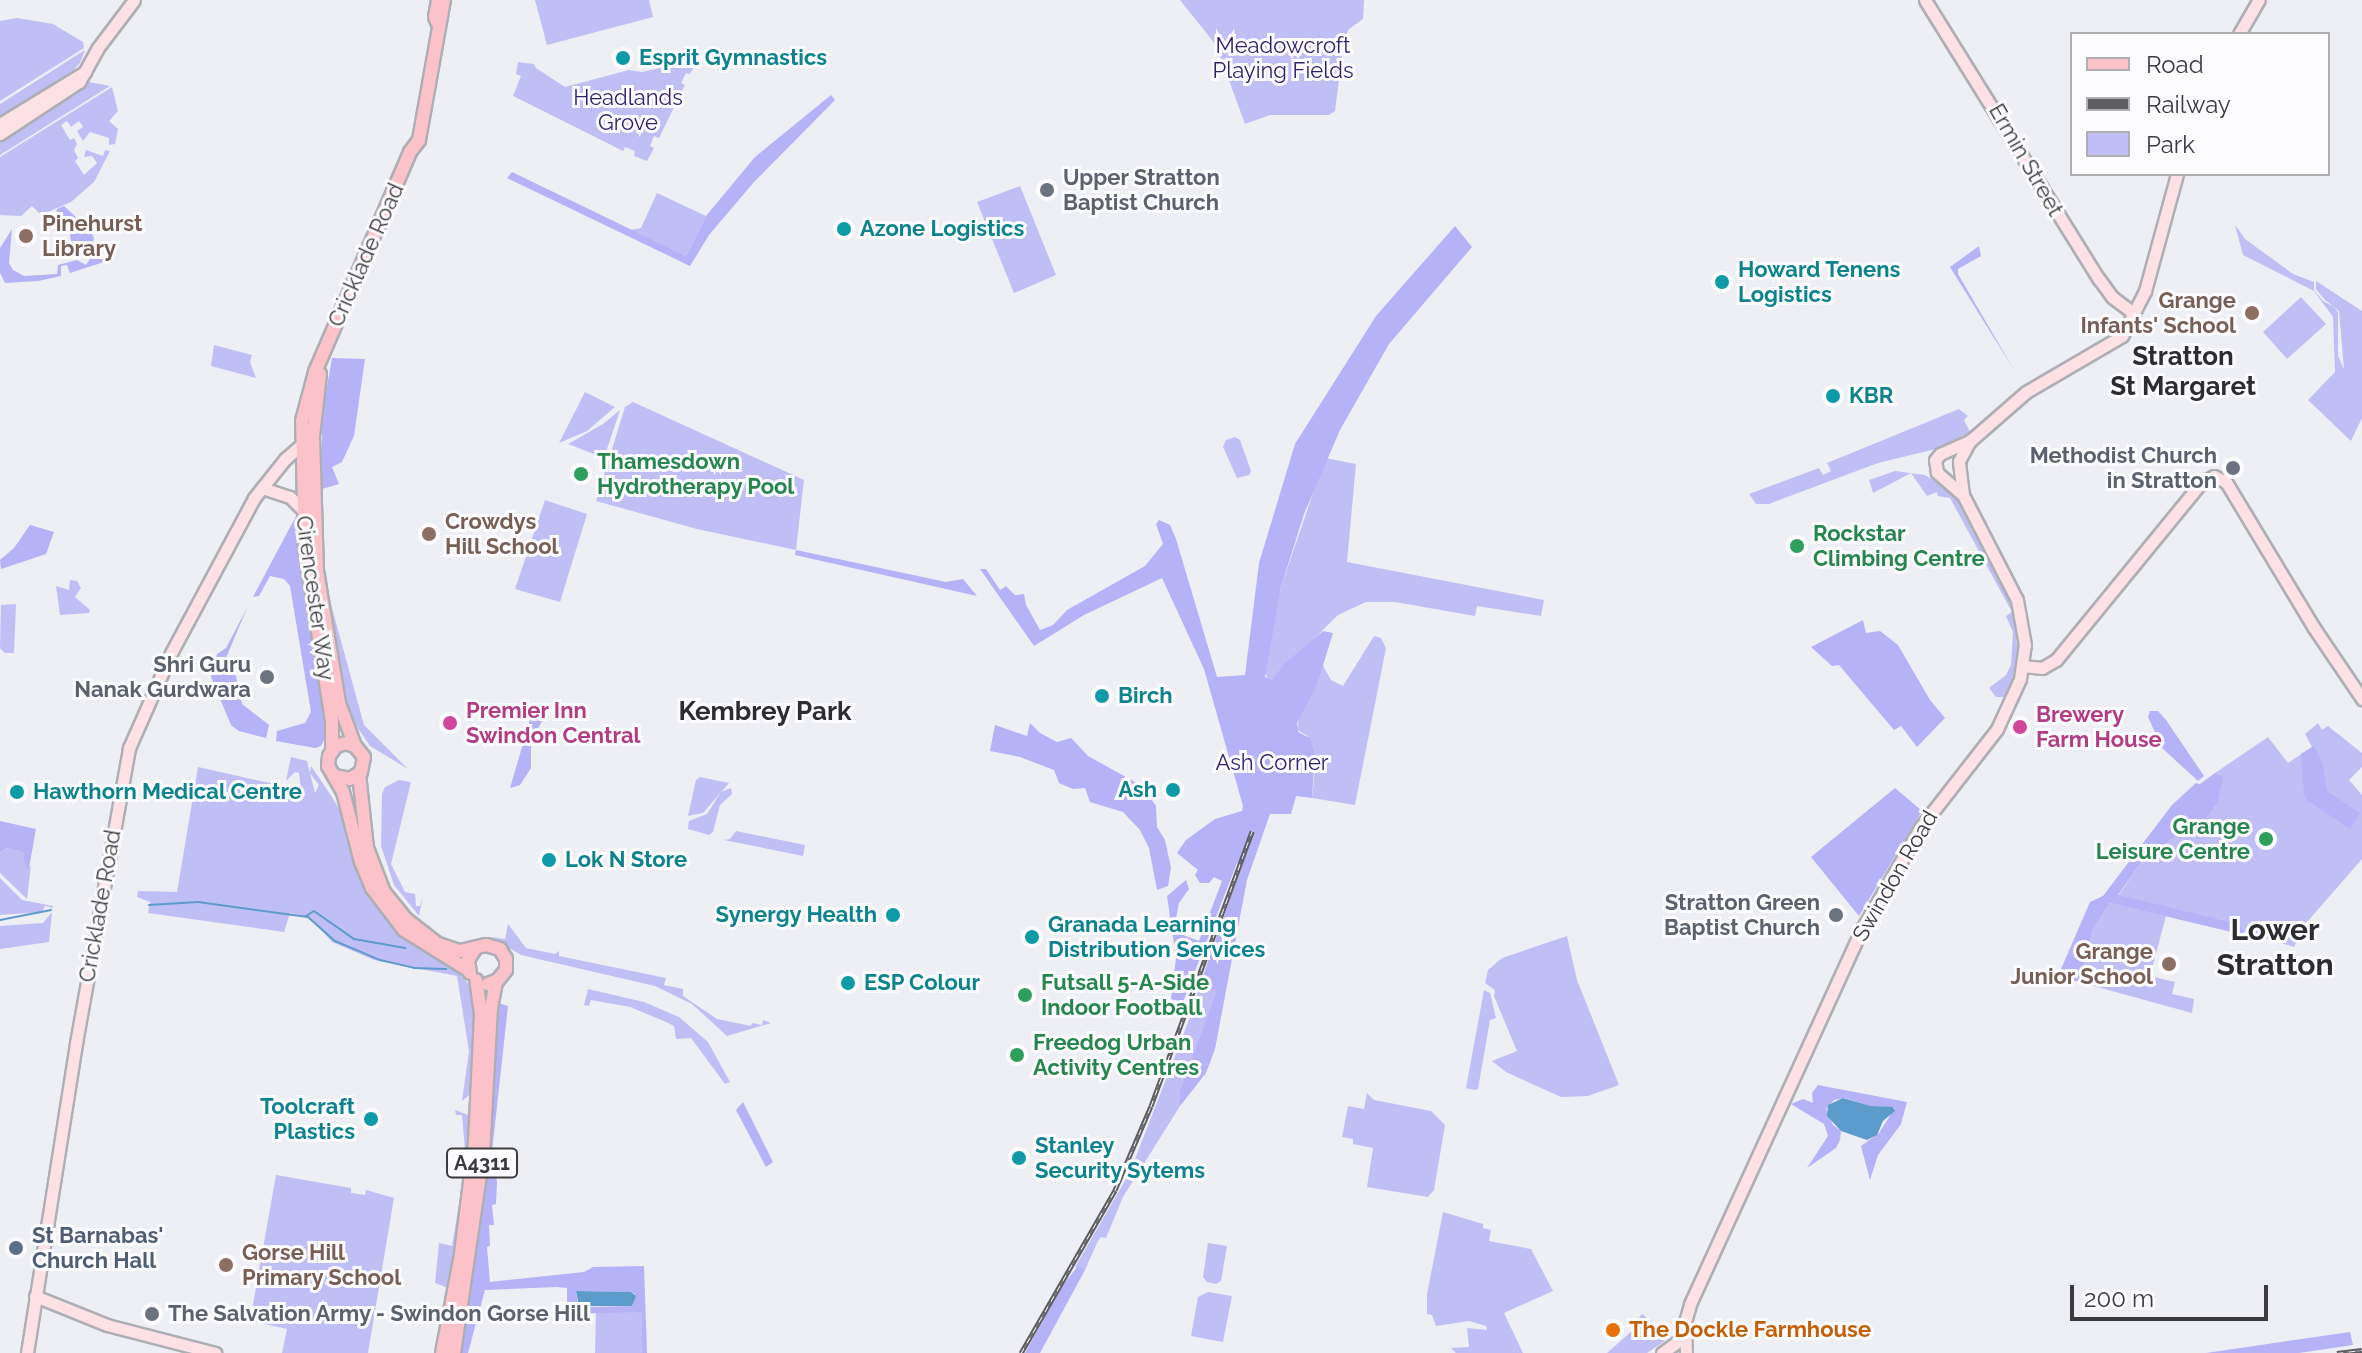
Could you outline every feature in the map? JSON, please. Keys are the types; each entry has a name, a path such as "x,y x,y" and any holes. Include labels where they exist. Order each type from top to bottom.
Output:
{"main road":[{"path":"4,127 75,86 97,49 134,0"},
{"name":"Cricklade Road","path":"27,1353 76,1043 129,748 171,653 262,488 278,466 300,446 308,391 410,152 417,145 413,129 422,93 429,81 439,26 435,17 441,0"},
{"name":"Ermin Street","path":"1925,0 2099,279 2112,297 2133,313"},
{"path":"2240,32 2259,0"},
{"path":"1963,495 1934,465 1940,454 1971,440 2026,392 2117,341 2145,291 2176,176"},
{"name":"Cricklade Road","path":"313,466 319,367"},
{"path":"1944,477 1959,466 1971,440"},
{"name":"Cirencester Way","path":"300,446 302,509 314,617 332,721 332,750"},
{"path":"1949,452 1959,466 1963,495"},
{"name":"Cirencester Way","path":"313,466 315,548 325,630 342,716 355,746"},
{"path":"2023,666 2042,668 2056,660 2203,480 2212,476 2226,482 2314,628 2362,699"},
{"path":"262,488 290,497 302,509"},
{"name":"Swindon Road","path":"1686,1353 1685,1322 1692,1300 1862,929 1926,819 1998,727 2014,699 2023,666 2025,635 2017,600 1963,495"},
{"path":"332,750 341,744 355,746"},
{"name":"A4311","path":"355,746 364,762 359,774 368,854 388,897 411,924 438,944 456,950 493,945 504,955 506,970 496,982 491,1008 483,1155 454,1353"},
{"name":"A4311","path":"332,750 328,766 343,792 361,862 380,903 413,937 485,984 496,982"},
{"path":"335,776 350,779 359,774"},
{"name":"A4311","path":"442,1353 461,1254 475,1142 481,1014 468,958 475,949"},
{"path":"35,1296 107,1325 215,1353"},
{"path":"1662,1353 1685,1336"}],"green space":[{"path":"535,0 649,0 653,17 547,45"},
{"name":"Meadowcroft Playing Fields","path":"1180,0 1364,0 1363,19 1349,29 1344,39 1335,111 1329,115 1270,115 1245,124 1216,45"},
{"path":"17,18 53,24 83,42 84,48 0,101 0,21"},
{"path":"85,50 80,63 59,86 0,121 0,104"},
{"name":"Headlands Grove","path":"702,52 690,74 686,73 681,83 685,85 659,138 654,136 650,146 654,148 647,161 634,156 635,151 625,147 623,151 513,96 521,76 516,74 518,62 534,64 565,87 629,70 642,72 678,64 677,59"},
{"path":"89,82 110,86 0,155 0,138"},
{"path":"112,87 118,111 109,121 118,129 115,144 109,145 109,138 90,132 83,141 77,131 83,127 79,121 71,127 67,121 61,125 70,140 74,138 77,144 74,150 78,158 75,161 84,175 97,163 92,156 84,157 86,150 103,156 105,150 110,151 94,182 71,202 48,212 39,213 32,206 21,216 0,215 0,157"},
{"path":"831,95 835,100 754,182 709,235 690,266 507,178 512,172 686,256 706,216 755,157"},
{"path":"1020,186 1056,275 1014,293 977,202"},
{"path":"657,193 706,216 686,256 631,230 641,228"},
{"path":"64,206 90,230 94,238 92,246 71,241 69,229 55,216 57,209"},
{"path":"2235,225 2245,239 2293,274 2314,282 2314,290 2323,301 2334,307 2316,289 2316,281 2362,311 2362,418 2351,441 2308,400 2335,372 2333,317 2314,291 2243,255","holes":["2334,307 2339,311 2344,369 2338,356 2338,312"]},
{"name":"Ash Corner","path":"1455,226 1472,247 1389,344 1340,430 1304,514 1281,587 1265,677 1272,680 1284,664 1323,631 1333,633 1317,685 1297,723 1298,732 1310,738 1315,756 1312,798 1296,796 1291,814 1270,814 1247,880 1215,1049 1206,1073 1180,1106 1180,1090 1217,991 1200,984 1242,865 1237,863 1183,1002 1171,999 1176,958 1167,896 1186,880 1189,889 1179,903 1176,918 1178,933 1199,941 1222,881 1214,877 1209,883 1200,883 1195,875 1198,870 1177,853 1186,840 1215,819 1242,811 1243,806 1204,669 1162,578 1084,615 1034,646 980,569 986,569 1000,590 1006,586 1015,595 1024,594 1026,605 1040,630 1053,625 1067,610 1145,566 1163,544 1156,524 1159,520 1170,525 1176,539 1217,677 1245,675 1259,563 1295,444 1376,316"},
{"path":"12,229 9,263 13,270 24,276 57,274 58,265 77,260 86,265 94,253 101,255 104,262 70,273 67,265 61,266 61,276 5,283 0,273 0,248"},
{"path":"1979,246 1981,256 1958,269 1958,274 2014,370 1950,267"},
{"path":"2301,297 2326,324 2287,359 2263,332"},
{"path":"214,345 252,355 250,362 256,378 211,366"},
{"path":"332,358 365,359 354,436 342,462 332,467 339,484 322,489 322,415"},
{"path":"585,392 615,407 587,431 559,443"},
{"path":"633,402 804,480 796,550 697,529 596,501 625,407"},
{"path":"1959,409 1968,416 1964,420 1970,432 1940,448 1878,463 1769,504 1756,504 1749,494 1819,468 1823,475 1831,471 1827,463"},
{"path":"620,410 604,458 568,444 603,424"},
{"path":"1235,437 1240,440 1251,471 1249,475 1237,478 1223,447 1226,440"},
{"path":"1325,458 1356,464 1347,562 1544,600 1541,616 1477,606 1475,616 1395,602 1366,602 1338,615 1272,680 1268,679 1264,671 1281,587"},
{"path":"1895,471 1911,473 1873,493 1869,480"},
{"path":"1911,473 1925,475 1949,490 1965,510 2012,598 2018,655 2004,697 1996,697 1989,688 2006,675 2011,665 2013,632 2006,616 2012,612 1950,498 1938,496 1937,492 1927,496"},
{"path":"545,500 587,514 560,602 515,589"},
{"path":"296,516 327,734 321,746 315,748 276,741 277,731 305,723 311,712 290,586 284,579 270,576 259,596 253,597"},
{"path":"30,525 54,532 46,554 1,569 0,560 14,548"},
{"path":"796,550 946,582 963,579 977,596 795,555"},
{"path":"326,568 329,597 364,725 408,769 370,746 351,718 337,657 327,596"},
{"path":"70,580 77,581 81,588 75,597 90,610 89,613 60,615 56,586 69,590"},
{"path":"16,604 14,653 5,653 0,648 1,605"},
{"path":"247,608 226,658 232,658 242,704 269,725 266,738 239,731 231,725 211,677 217,654 226,648"},
{"path":"1863,620 1866,633 1880,631 1898,645 1930,700 1945,718 1917,747 1901,726 1894,730 1839,665 1832,666 1811,647"},
{"path":"1374,636 1381,638 1386,648 1355,805 1312,798 1316,762 1308,736 1297,730 1300,711 1317,685 1322,664 1331,680 1343,686"},
{"path":"2150,711 2158,711 2166,720 2204,776 2198,781 2162,748 2148,717"},
{"path":"532,713 545,716 531,741 531,768 520,785 510,788"},
{"path":"1030,723 1040,733 1057,742 1071,738 1088,756 1142,786 1156,806 1157,827 1165,840 1171,868 1168,886 1157,890 1149,848 1140,830 1123,812 1090,802 1085,788 1073,789 1059,783 1054,770 1020,757 990,751 995,725 1027,736"},
{"name":"Grange Leisure Centre","path":"2318,723 2322,730 2328,726 2362,753 2362,767 2349,780 2362,795 2362,859 2307,922 2294,947 2245,932 2239,924 2118,896 2145,857 2153,855 2175,836 2175,824 2215,807 2222,786 2221,775 2215,773 2268,737 2288,763 2312,747 2305,734"},
{"path":"2314,746 2323,765 2327,791 2360,813 2350,829 2308,801 2304,794 2301,754"},
{"path":"291,757 307,761 310,773 311,766 345,819 364,883 380,911 401,933 451,965 472,988 476,1005 473,1092 462,1101 469,1051 457,976 374,960 332,942 310,917 290,913 284,932 148,913 150,902 137,897 138,891 177,892 198,767 301,790 299,773 295,772 286,781","holes":["310,773 319,785 315,793"]},
{"path":"2215,773 2223,776 2222,786 2217,803 2206,819 2195,827 2175,824 2178,831 2175,836 2153,855 2145,857 2118,895 2239,924 2245,932 2240,934 2110,903 2093,929 2079,982 2058,976 2090,902 2103,896 2172,805 2196,783 2200,784"},
{"path":"700,777 729,783 703,813 688,816 696,780"},
{"path":"399,780 411,782 391,864 405,892 415,894 416,906 420,906 423,896 419,916 394,885 381,846 382,794 385,787"},
{"path":"731,788 732,794 720,805 713,832 709,835 688,829 689,821 707,814 721,792"},
{"path":"1895,788 1922,811 1859,916 1811,857"},
{"path":"0,821 36,829 29,868 26,868 23,852 6,848 0,853"},
{"path":"736,831 805,845 803,856 724,840 730,839"},
{"path":"6,848 23,852 29,868 31,865 27,899 0,873 0,853"},
{"path":"0,878 22,900 53,908 45,906 42,912 0,915"},
{"path":"2110,903 2166,916 2150,976 2175,982 2172,994 2194,999 2192,1013 2079,982 2093,929"},
{"path":"52,912 49,942 0,949 0,926 43,923"},
{"path":"508,924 526,948 555,954 559,951 559,956 666,978 664,985 683,989 683,996 717,1019 751,1026 752,1023 762,1025 763,1020 771,1023 727,1036 692,1004 655,986 521,955 491,937 505,939"},
{"path":"1567,936 1577,980 1619,1085 1588,1096 1561,1097 1506,1072 1492,1061 1517,1051 1494,996 1495,990 1485,983 1488,970 1502,958"},
{"path":"1200,984 1218,990 1180,1090 1180,1106 1123,1197 1106,1238 1101,1237 1097,1243 1085,1270 1075,1267 1130,1172"},
{"path":"588,989 644,1002 679,1017 708,1042 730,1082 725,1084 691,1038 676,1039 674,1026 630,1007 591,1000 589,1006 584,1005"},
{"path":"1484,990 1490,993 1496,1018 1490,1020 1478,1089 1474,1090 1466,1088"},
{"path":"498,1003 508,1006 492,1152 497,1182 496,1204 492,1205 494,1225 489,1225 490,1246 487,1247 490,1282 584,1272 593,1267 644,1266 647,1353 642,1353 642,1312 567,1314 567,1288 556,1287 485,1290 468,1353 460,1353 485,1166","holes":["576,1291 635,1294 632,1306 586,1307 578,1305"]},
{"path":"1818,1085 1907,1102 1901,1124 1878,1155 1870,1180 1861,1146 1879,1133 1895,1108 1870,1106 1845,1098 1834,1100 1826,1109 1833,1125 1841,1131 1840,1140 1836,1148 1807,1168 1828,1136 1824,1124 1791,1104 1803,1099 1813,1103 1812,1093"},
{"path":"1367,1093 1374,1100 1431,1111 1445,1125 1434,1190 1428,1197 1367,1187 1373,1148 1353,1144 1353,1139 1342,1137 1348,1106 1364,1109"},
{"path":"743,1102 773,1162 766,1167 736,1110"},
{"path":"455,1110 468,1115 472,1121 452,1286 448,1288 435,1283 439,1243 452,1246 466,1162 462,1115 456,1115"},
{"path":"276,1175 351,1188 351,1193 365,1195 366,1190 394,1198 368,1353 282,1353 287,1329 250,1321"},
{"path":"1443,1212 1483,1224 1483,1228 1491,1230 1489,1241 1531,1249 1553,1291 1504,1313 1523,1353 1456,1353 1451,1348 1469,1347 1467,1328 1487,1330 1486,1326 1469,1321 1436,1326 1432,1315 1427,1314 1427,1294"},
{"path":"1208,1243 1227,1246 1221,1281 1216,1284 1207,1282 1203,1277"},
{"path":"1078,1266 1085,1270 1040,1353 1025,1353 1062,1286"},
{"path":"1208,1292 1232,1296 1223,1342 1191,1336 1198,1297"},
{"path":"596,1311 642,1311 642,1353 595,1353"},
{"path":"1642,1314 1668,1335 1663,1342 1647,1353 1607,1353 1641,1323 1638,1319"},
{"path":"2350,1332 2353,1345 2299,1353 2206,1353"}],"shaded area":[{"path":"1843,1098 1871,1106 1893,1107 1895,1111 1883,1121 1877,1135 1867,1140 1841,1131 1827,1116 1828,1105"},
{"path":"576,1291 631,1292 636,1296 632,1306 579,1306"}],"waterway":[{"path":"149,905 198,902 308,917 335,941 380,960 414,968 446,969"},
{"path":"0,920 51,910"},
{"path":"306,916 314,911 354,939 405,948"}],"railway":[{"path":"1021,1353 1115,1190 1151,1106 1252,831"},
{"path":"2337,1353 2362,1350"}],"place":[{"name":"Esprit Gymnastics","path":"623,58"},
{"name":"Upper Stratton Baptist Church","path":"1047,190"},
{"name":"Azone Logistics","path":"844,229"},
{"name":"Pinehurst Library","path":"26,236"},
{"name":"Howard Tenens Logistics","path":"1722,282"},
{"name":"Grange Infants' School","path":"2252,313"},
{"name":"KBR","path":"1833,396"},
{"name":"Methodist Church in Stratton","path":"2233,468"},
{"name":"Thamesdown Hydrotherapy Pool","path":"581,474"},
{"name":"Crowdys Hill School","path":"429,534"},
{"name":"Rockstar Climbing Centre","path":"1797,546"},
{"name":"Shri Guru Nanak Gurdwara","path":"267,677"},
{"name":"Birch","path":"1102,696"},
{"name":"Premier Inn Swindon Central","path":"450,723"},
{"name":"Brewery Farm House","path":"2020,727"},
{"name":"Ash","path":"1173,790"},
{"name":"Hawthorn Medical Centre","path":"17,792"},
{"name":"Grange Leisure Centre","path":"2266,839"},
{"name":"Lok N Store","path":"549,860"},
{"name":"Synergy Health","path":"893,915"},
{"name":"Stratton Green Baptist Church","path":"1836,915"},
{"name":"Granada Learning Distribution Services","path":"1032,937"},
{"name":"Grange Junior School","path":"2169,964"},
{"name":"ESP Colour","path":"848,983"},
{"name":"Futsall 5-A-Side Indoor Football","path":"1025,995"},
{"name":"Freedog Urban Activity Centres","path":"1017,1055"},
{"name":"Toolcraft Plastics","path":"371,1119"},
{"name":"Stanley Security Sytems","path":"1019,1158"},
{"name":"St Barnabas' Church Hall","path":"16,1248"},
{"name":"Gorse Hill Primary School","path":"226,1265"},
{"name":"The Salvation Army - Swindon Gorse Hill","path":"152,1314"},
{"name":"The Dockle Farmhouse","path":"1613,1330"}],"district":[{"name":"Stratton St Margaret","path":"2183,372"},
{"name":"Kembrey Park","path":"765,712"},
{"name":"Lower Stratton","path":"2275,947"}]}
